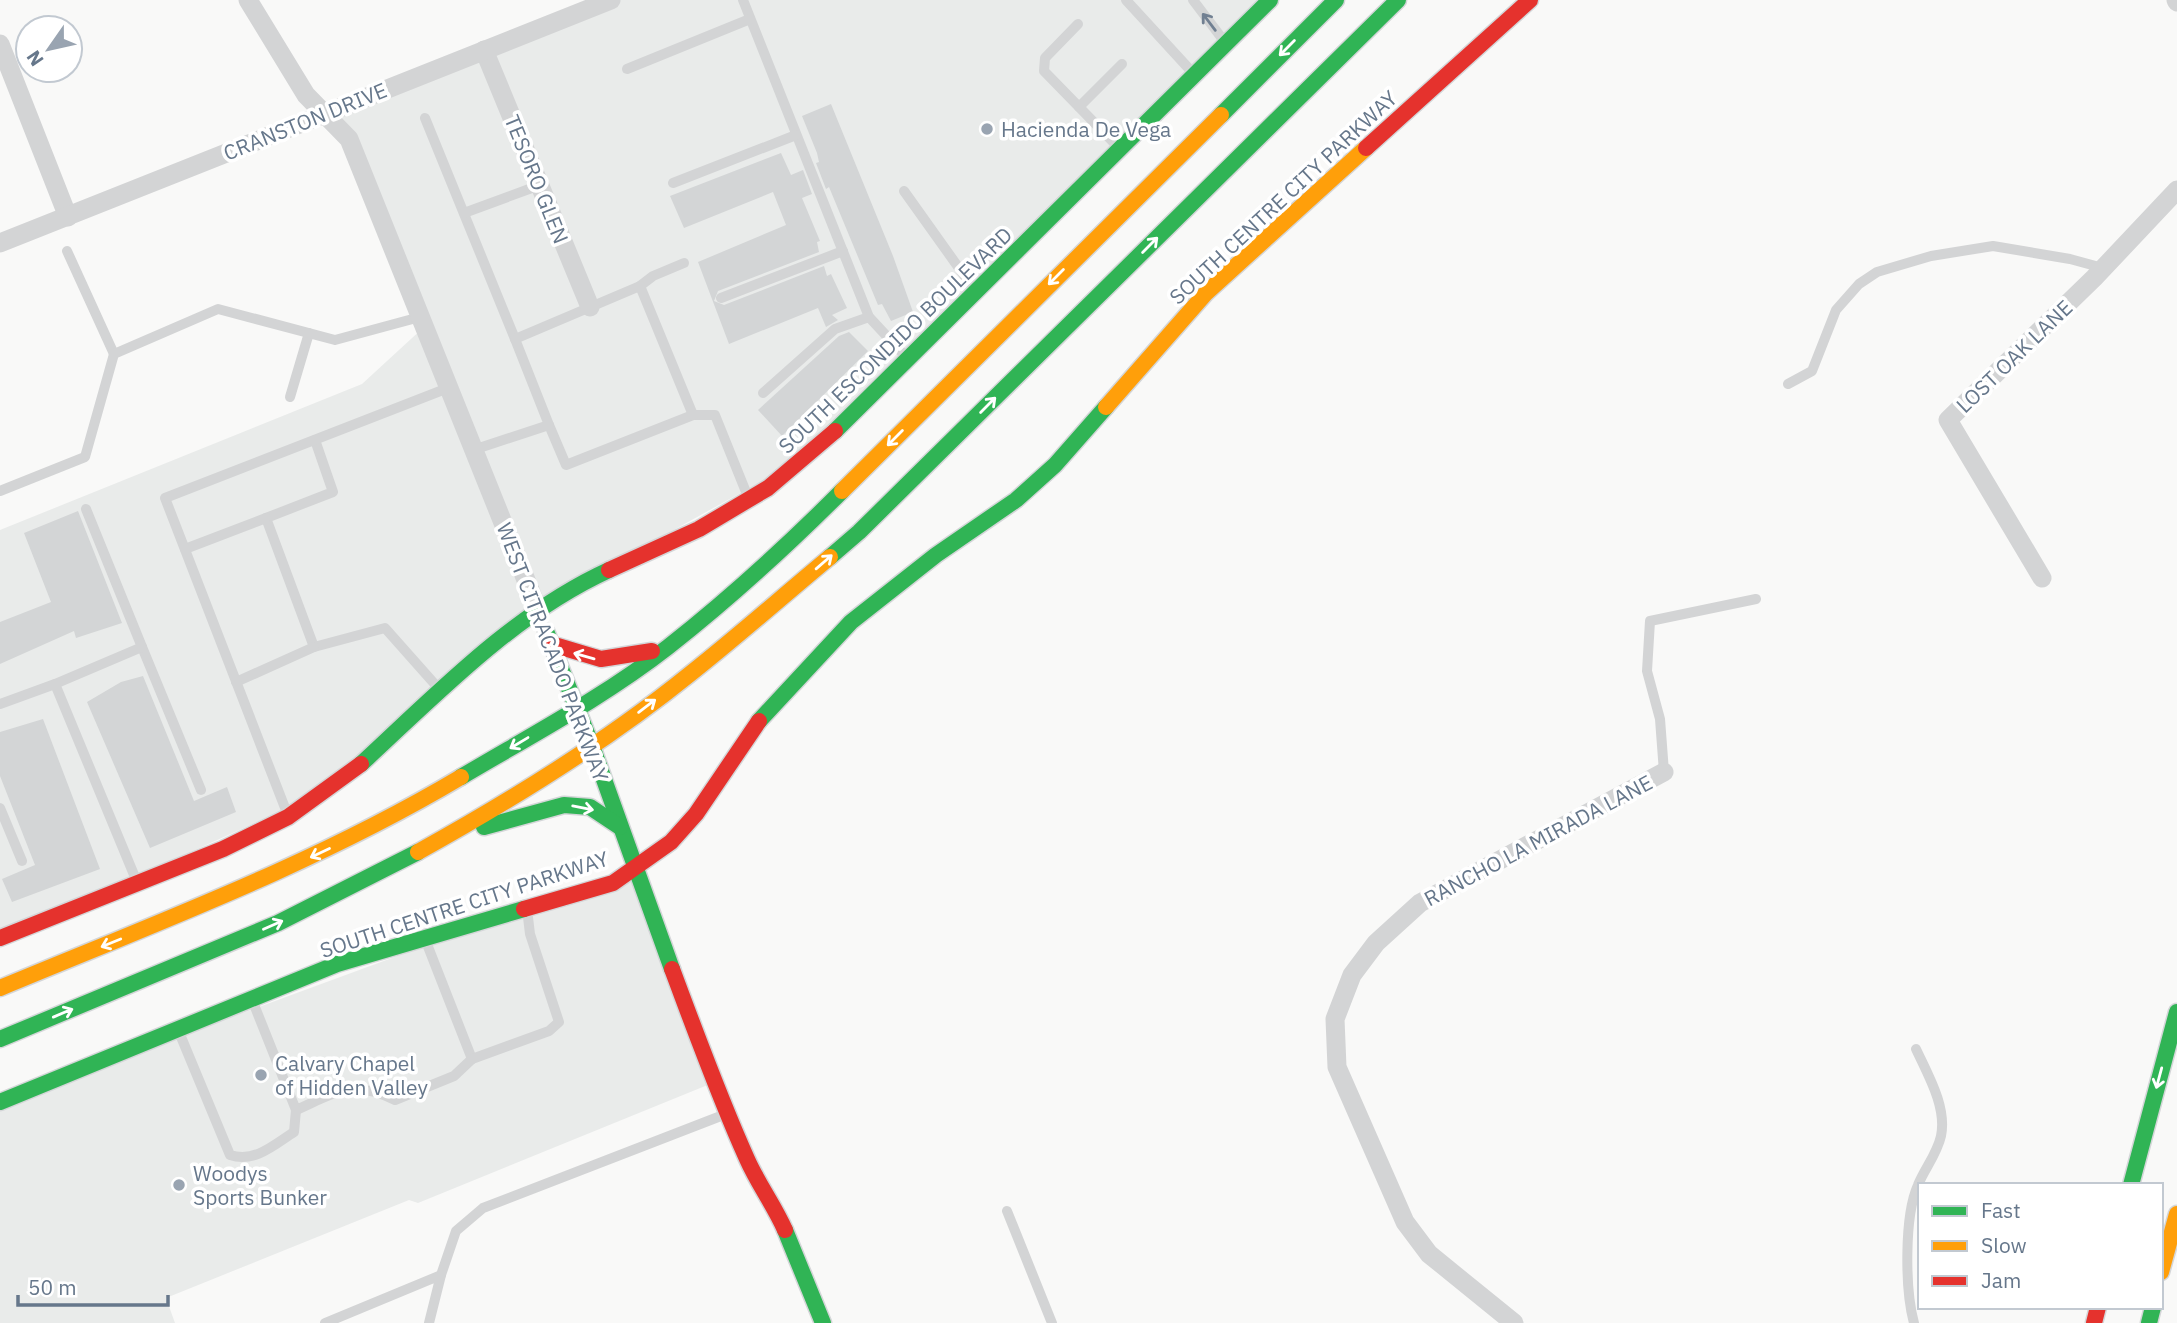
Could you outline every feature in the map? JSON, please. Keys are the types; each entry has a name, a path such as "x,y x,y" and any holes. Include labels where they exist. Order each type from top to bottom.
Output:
{"main road":[{"name":"SOUTH ESCONDIDO BOULEVARD","path":"0,938 223,849 288,817 356,768 488,646 570,588 699,528 750,501 819,446 1270,0"},
{"path":"0,988 254,883 353,838 578,708 666,648 749,579 830,503 1336,0"},
{"name":"SOUTH CENTRE CITY PARKWAY","path":"0,1039 278,923 446,837 592,746 689,675 859,532 1398,0"},
{"name":"SOUTH CENTRE CITY PARKWAY","path":"0,1102 337,964 613,883 668,845 695,814 758,722 851,622 936,555 1016,500 1055,465 1198,300 1530,0"},
{"name":"WEST CITRACADO PARKWAY","path":"538,610 578,708 634,869 727,1114 757,1181 775,1206 823,1323"},
{"path":"551,644 587,658 612,661 666,648"},
{"path":"446,837 564,805 590,807 620,827"},
{"path":"2132,1183 2177,1012"},
{"path":"2163,1265 2177,1214"}],"street":[{"name":"WEST CITRACADO PARKWAY","path":"248,0 306,95 349,139 538,610"},
{"name":"CRANSTON DRIVE","path":"0,243 611,0"},
{"path":"0,44 68,217"},
{"name":"TESORO GLEN","path":"484,50 590,307"},
{"name":"LOST OAK LANE","path":"2042,578 1948,420 2103,268 2177,190"},
{"name":"RANCHO LA MIRADA LANE","path":"1514,1323 1429,1254 1405,1222 1337,1067 1335,1019 1352,975 1376,943 1420,902 1664,772"}],"lane":[{"path":"743,0 869,317 909,359"},
{"path":"1126,0 1195,75"},
{"path":"1193,0 1226,44"},
{"path":"627,69 750,19"},
{"path":"1078,24 1042,64 1044,71 1120,149"},
{"path":"1079,107 1122,64"},
{"path":"425,118 566,466 693,415 715,415 750,501"},
{"path":"673,183 796,135"},
{"path":"464,214 540,185"},
{"path":"904,191 976,292"},
{"path":"1788,384 1812,371 1836,310 1859,285 1877,272 1931,256 1993,246 2070,259 2103,268"},
{"path":"0,491 85,457 114,354 67,251"},
{"path":"721,298 843,251"},
{"path":"515,339 640,286 653,276 684,263"},
{"path":"640,286 693,415"},
{"path":"114,354 218,309 335,340 420,317"},
{"path":"762,393 835,329 869,317"},
{"path":"290,397 309,333"},
{"path":"288,817 165,498 449,388"},
{"path":"473,450 549,425"},
{"path":"185,549 333,492 315,440"},
{"path":"86,509 201,790"},
{"path":"266,518 314,647"},
{"path":"1664,772 1660,719 1647,671 1650,621 1756,599"},
{"path":"236,682 314,647 385,628 440,691"},
{"path":"0,704 142,647"},
{"path":"55,684 138,883"},
{"path":"0,808 22,861"},
{"path":"296,1110 330,1095 361,1087 395,1101 454,1076 472,1059 549,1031 559,1022 530,934 527,909"},
{"path":"425,939 472,1059"},
{"path":"178,1030 230,1155 243,1159 261,1154 294,1132 296,1110 252,999"},
{"path":"1914,1323 1907,1296 1912,1205 1917,1185 1941,1136 1936,1094 1916,1049"},
{"path":"429,1323 456,1231 483,1208 727,1114"},
{"path":"1007,1210 1052,1323"},
{"path":"324,1323 441,1275"}],"shaded area":[{"path":"611,0 1270,0 811,454 567,589 330,789 0,938 0,530 362,384 424,327 349,139 324,113"},
{"path":"634,869 715,1082 418,1203 409,1200 166,1298 175,1323 0,1323 0,1102"}],"building":[{"path":"831,104 913,312 891,321 882,304 878,305 829,187 826,189 816,163 819,162 817,153 802,116"},
{"path":"781,153 791,175 803,170 812,194 802,198 820,241 817,242 819,252 718,291 714,301 724,305 824,266 827,276 831,274 847,308 832,315 838,320 826,327 818,308 729,344 698,262 786,225 773,192 684,228 670,196"},
{"path":"849,332 868,351 782,436 758,410 839,336"},
{"path":"78,511 122,623 76,638 74,631 0,664 0,622 51,602 24,533"},
{"path":"143,676 194,801 227,787 236,812 150,848 87,702 121,682"},
{"path":"43,719 100,869 12,902 2,879 35,865 0,776 0,732"}],"traffic: fast":[{"path":"835,431 1270,0"},
{"path":"1221,115 1336,0"},
{"path":"830,557 859,532 1398,0"},
{"path":"759,721 851,622 936,555 1016,500 1055,465 1106,407"},
{"path":"461,777 593,699 668,647 757,572 842,491"},
{"path":"361,764 448,683 509,632 574,588 609,570"},
{"path":"546,631 592,746 672,969"},
{"path":"484,827 564,805 590,807 620,827"},
{"path":"0,1039 278,923 418,852"},
{"path":"0,1102 337,964 524,909"},
{"path":"2132,1183 2177,1012"},
{"path":"785,1230 823,1323"},
{"path":"2149,1323 2152,1309"}],"traffic: slow":[{"path":"842,491 1221,115"},
{"path":"1106,407 1206,293 1366,148"},
{"path":"418,852 523,791 625,723 708,660 830,557"},
{"path":"0,988 292,865 349,838 461,777"},
{"path":"2163,1265 2177,1214"}],"traffic: jam":[{"path":"1366,148 1530,0"},
{"path":"609,570 699,529 768,488 835,431"},
{"path":"551,644 601,659 652,651"},
{"path":"524,909 613,883 671,842 696,814 759,721"},
{"path":"0,938 223,849 288,817 361,764"},
{"path":"672,969 737,1136 785,1230"},
{"path":"2094,1323 2098,1309"}],"place":[{"name":"Hacienda De Vega","path":"987,129"},
{"name":"Calvary Chapel of Hidden Valley","path":"261,1075"},
{"name":"Woodys Sports Bunker","path":"179,1185"}]}
